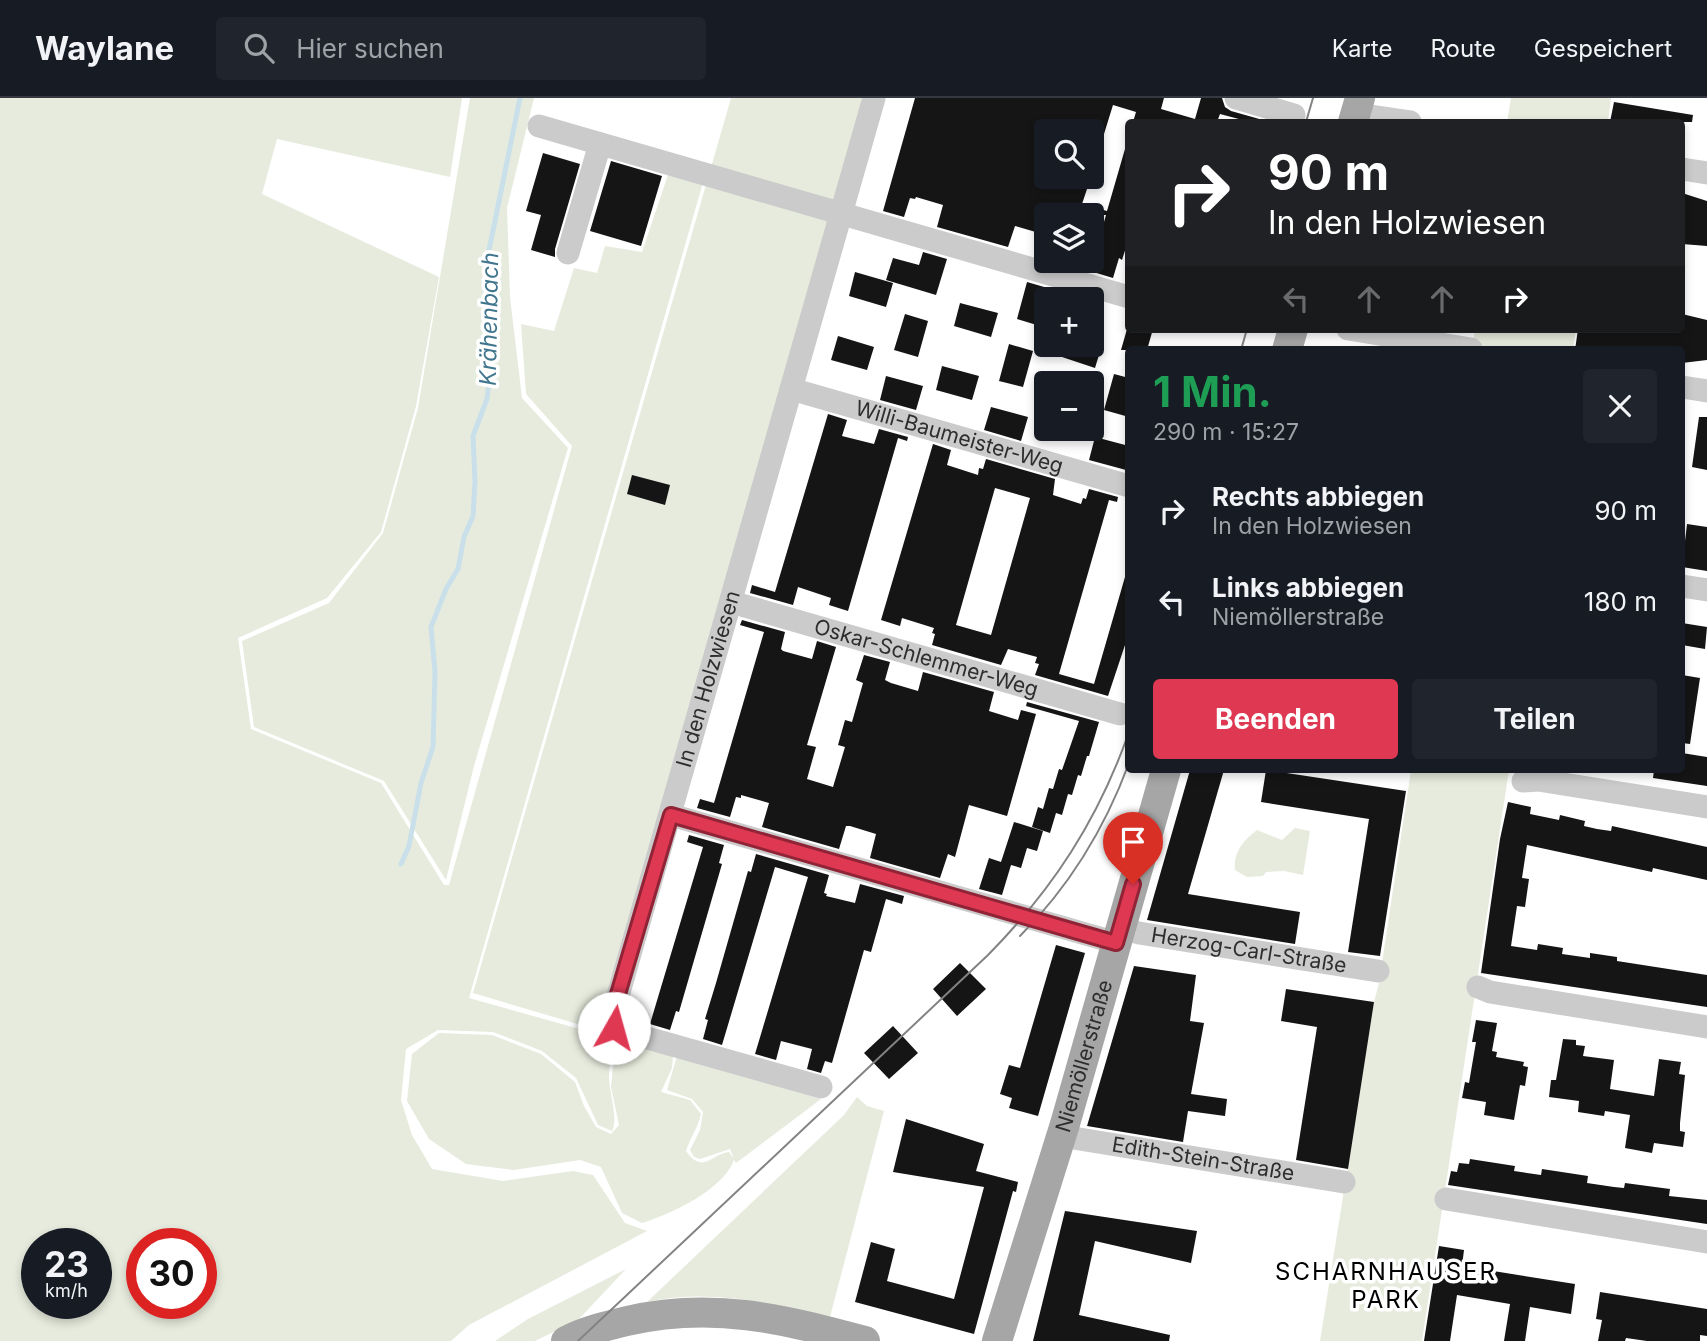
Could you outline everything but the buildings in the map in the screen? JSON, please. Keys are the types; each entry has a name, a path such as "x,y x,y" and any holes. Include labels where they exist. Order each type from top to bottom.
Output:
{"main road":[{"name":"Niemöllerstraße","path":"997,1341 1061,1136 1165,773"},
{"path":"566,1341 600,1328 642,1318 705,1311 783,1319 865,1341"}],"street":[{"name":"In den Holzwiesen","path":"821,1087 614,1028 611,1023 874,98"},
{"path":"1236,98 1294,114"},
{"path":"1356,112 1394,119"},
{"path":"539,126 1125,296"},
{"path":"568,253 600,144"},
{"path":"1685,169 1707,173"},
{"path":"1373,333 1453,346"},
{"path":"1685,387 1707,391"},
{"name":"Willi-Baumeister-Weg","path":"791,389 1125,485"},
{"path":"1685,586 1707,590"},
{"name":"Oskar-Schlemmer-Weg","path":"731,602 1120,714"},
{"path":"1522,781 1538,780 1707,807"},
{"path":"671,815 1119,935"},
{"name":"Herzog-Carl-Straße","path":"1119,935 1139,933 1378,971"},
{"path":"1478,987 1490,992 1707,1027"},
{"name":"Edith-Stein-Straße","path":"1061,1136 1344,1182"},
{"path":"1446,1199 1707,1241"}],"shaded area":[{"path":"0,98 462,98 450,177 277,139 262,194 439,277 416,406 381,532 327,598 238,638 251,729 381,783 444,885 449,885 572,446 526,394 521,324 554,331 574,268 597,273 605,246 642,252 669,172 704,179 469,998 626,1042 610,1065 609,1082 614,1117 612,1131 598,1125 576,1078 542,1051 493,1032 438,1030 406,1049 401,1100 412,1135 432,1169 503,1181 573,1171 593,1175 625,1223 647,1231 469,1325 451,1341 0,1341"},
{"path":"470,98 534,98 507,208 510,297 522,398 568,448 474,766 446,880 384,781 254,727 242,641 329,603 383,533 418,408"},
{"path":"731,98 867,98 601,1031 473,993"},
{"path":"1511,98 1611,98 1608,119 1508,119"},
{"path":"1474,333 1575,333 1574,346 1473,346"},
{"path":"1411,773 1509,773 1422,1341 1320,1341 1374,1002"},
{"path":"1295,828 1310,831 1303,875 1284,871 1247,877 1235,870 1240,847 1257,830 1282,840"},
{"path":"439,1033 492,1035 541,1054 575,1082 596,1127 611,1134 619,1125 611,1087 613,1066 630,1048 640,1046 673,1056 672,1068 661,1092 690,1100 701,1114 686,1151 698,1162 729,1152 734,1159 730,1149 700,1159 694,1157 690,1150 700,1130 703,1112 692,1099 667,1090 677,1056 821,1099 736,1163 734,1160 728,1171 708,1191 667,1214 642,1223 622,1213 601,1167 580,1160 514,1170 466,1164 429,1139 407,1101 412,1054"},
{"path":"857,1097 867,1106 884,1111 830,1317 762,1302 717,1297 694,1296 647,1302 844,1115"},
{"path":"626,1269 578,1320 535,1341 495,1341 528,1319"}],"waterway":[{"name":"Krähenbach","path":"401,864 409,846 421,783 433,747 435,672 431,627 446,589 458,569 464,537 473,516 473,436 487,399 492,355 486,314 486,265 520,98"}],"tram line":[{"path":"1307,119 1313,98"},
{"path":"1242,346 1246,333"},
{"path":"578,1341 988,955 1011,930 1033,905 1071,852 1103,795 1125,743"},
{"path":"1020,936 1038,917 1084,856 1109,811 1125,773"}],"district":[{"name":"SCHARNHAUSER PARK","path":"1386,1286"}],"route":[{"path":"614,1028 611,1023 613,1011 671,815 1116,943 1133,884"}]}
